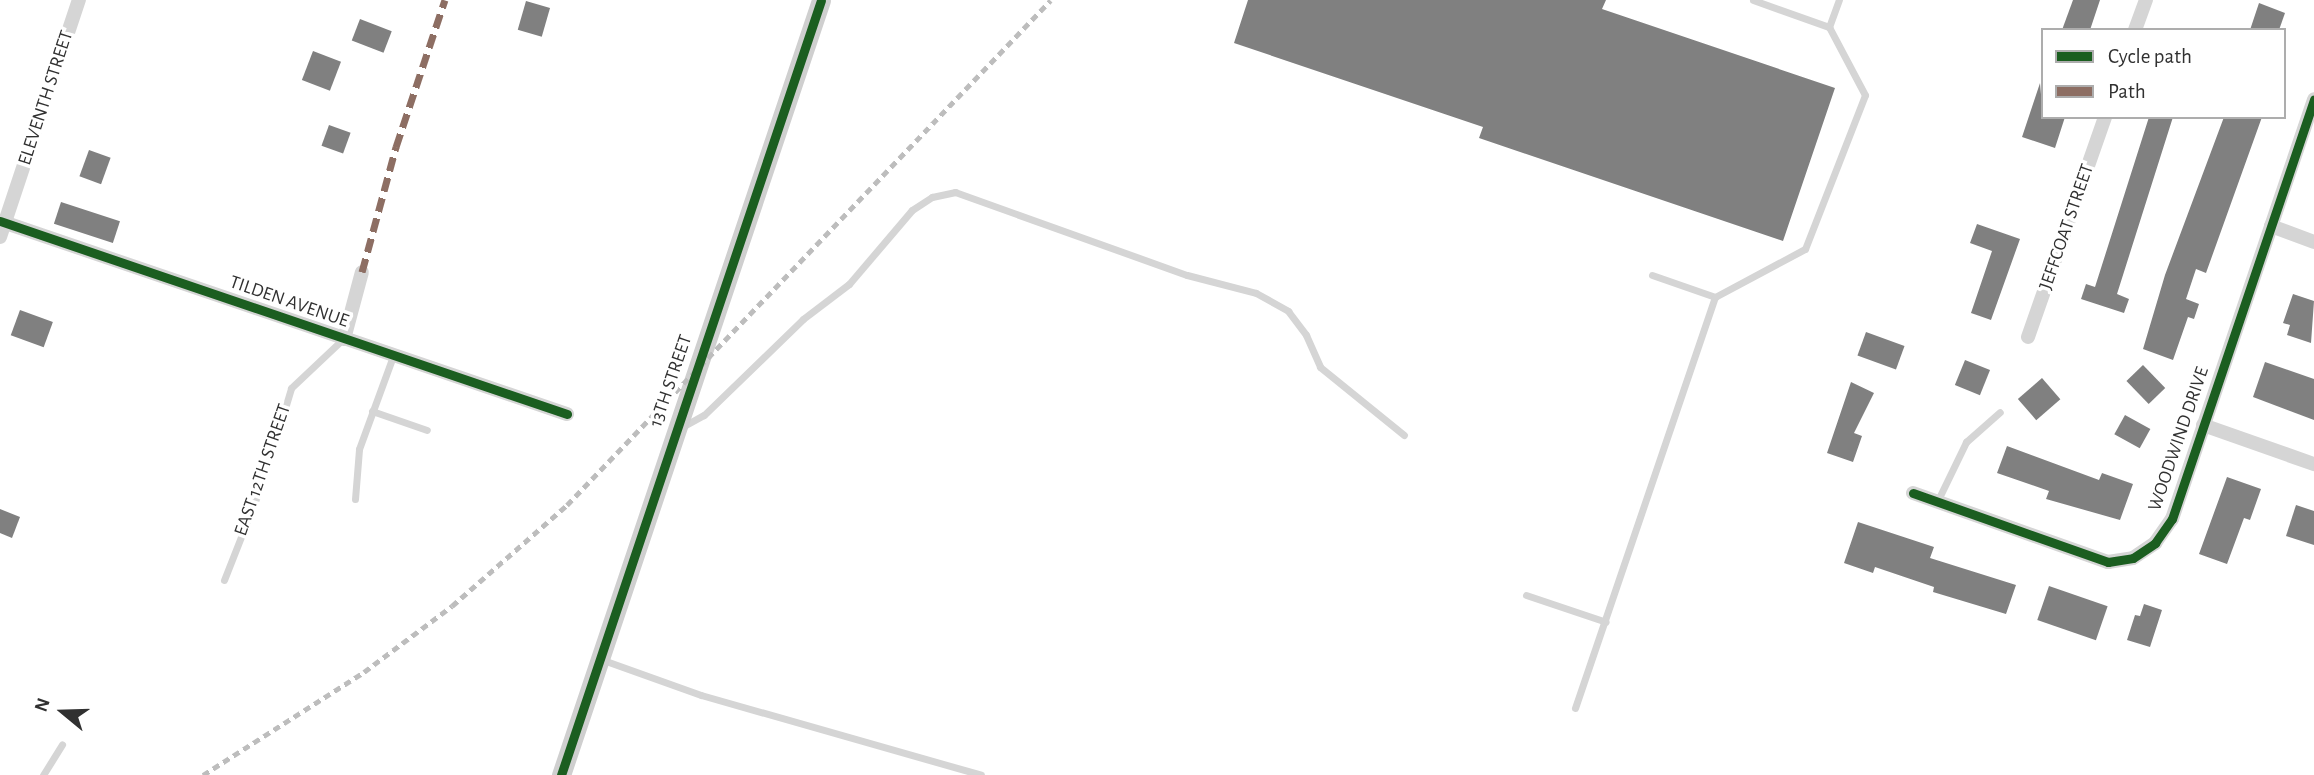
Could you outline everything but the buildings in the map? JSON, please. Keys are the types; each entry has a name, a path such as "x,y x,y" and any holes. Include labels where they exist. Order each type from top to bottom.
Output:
{"street":[{"name":"ELEVENTH STREET","path":"2,227 79,0"},
{"name":"13TH STREET","path":"561,775 673,432 821,0"},
{"path":"2136,28 2146,0"},
{"name":"WOODWIND DRIVE","path":"1913,493 2108,562 2133,558 2155,543 2172,519 2314,99"},
{"name":"JEFFCOAT STREET","path":"2028,337 2104,119"},
{"path":"2271,226 2314,242"},
{"name":"TILDEN AVENUE","path":"2,227 567,414"},
{"path":"344,339 362,272"},
{"path":"2203,425 2314,464"}],"lane":[{"path":"1575,708 1715,297 1805,249 1865,95 1829,27 1753,0"},
{"path":"1829,27 1839,0"},
{"path":"673,432 704,415 803,319 849,284 912,210 932,197 955,192 1187,275 1256,293 1288,310 1306,335 1320,367 1404,435"},
{"path":"1652,275 1715,297"},
{"name":"EAST 12TH STREET","path":"224,580 263,481 291,388 344,339"},
{"path":"355,499 354,473 372,411 393,356"},
{"path":"372,411 427,430"},
{"path":"1937,502 1966,442 2000,412"},
{"path":"1526,595 1606,622"},
{"path":"599,658 701,695 981,775"},
{"path":"43,775 62,745"}],"railway":[{"path":"203,775 364,672 452,606 567,505 1051,0"}],"marked path":[{"path":"362,272 396,147 445,0"}],"cycle path":[{"path":"561,775 821,0"},
{"path":"1913,493 2108,562 2133,558 2155,543 2172,519 2314,99"},
{"path":"0,221 567,414"}]}
